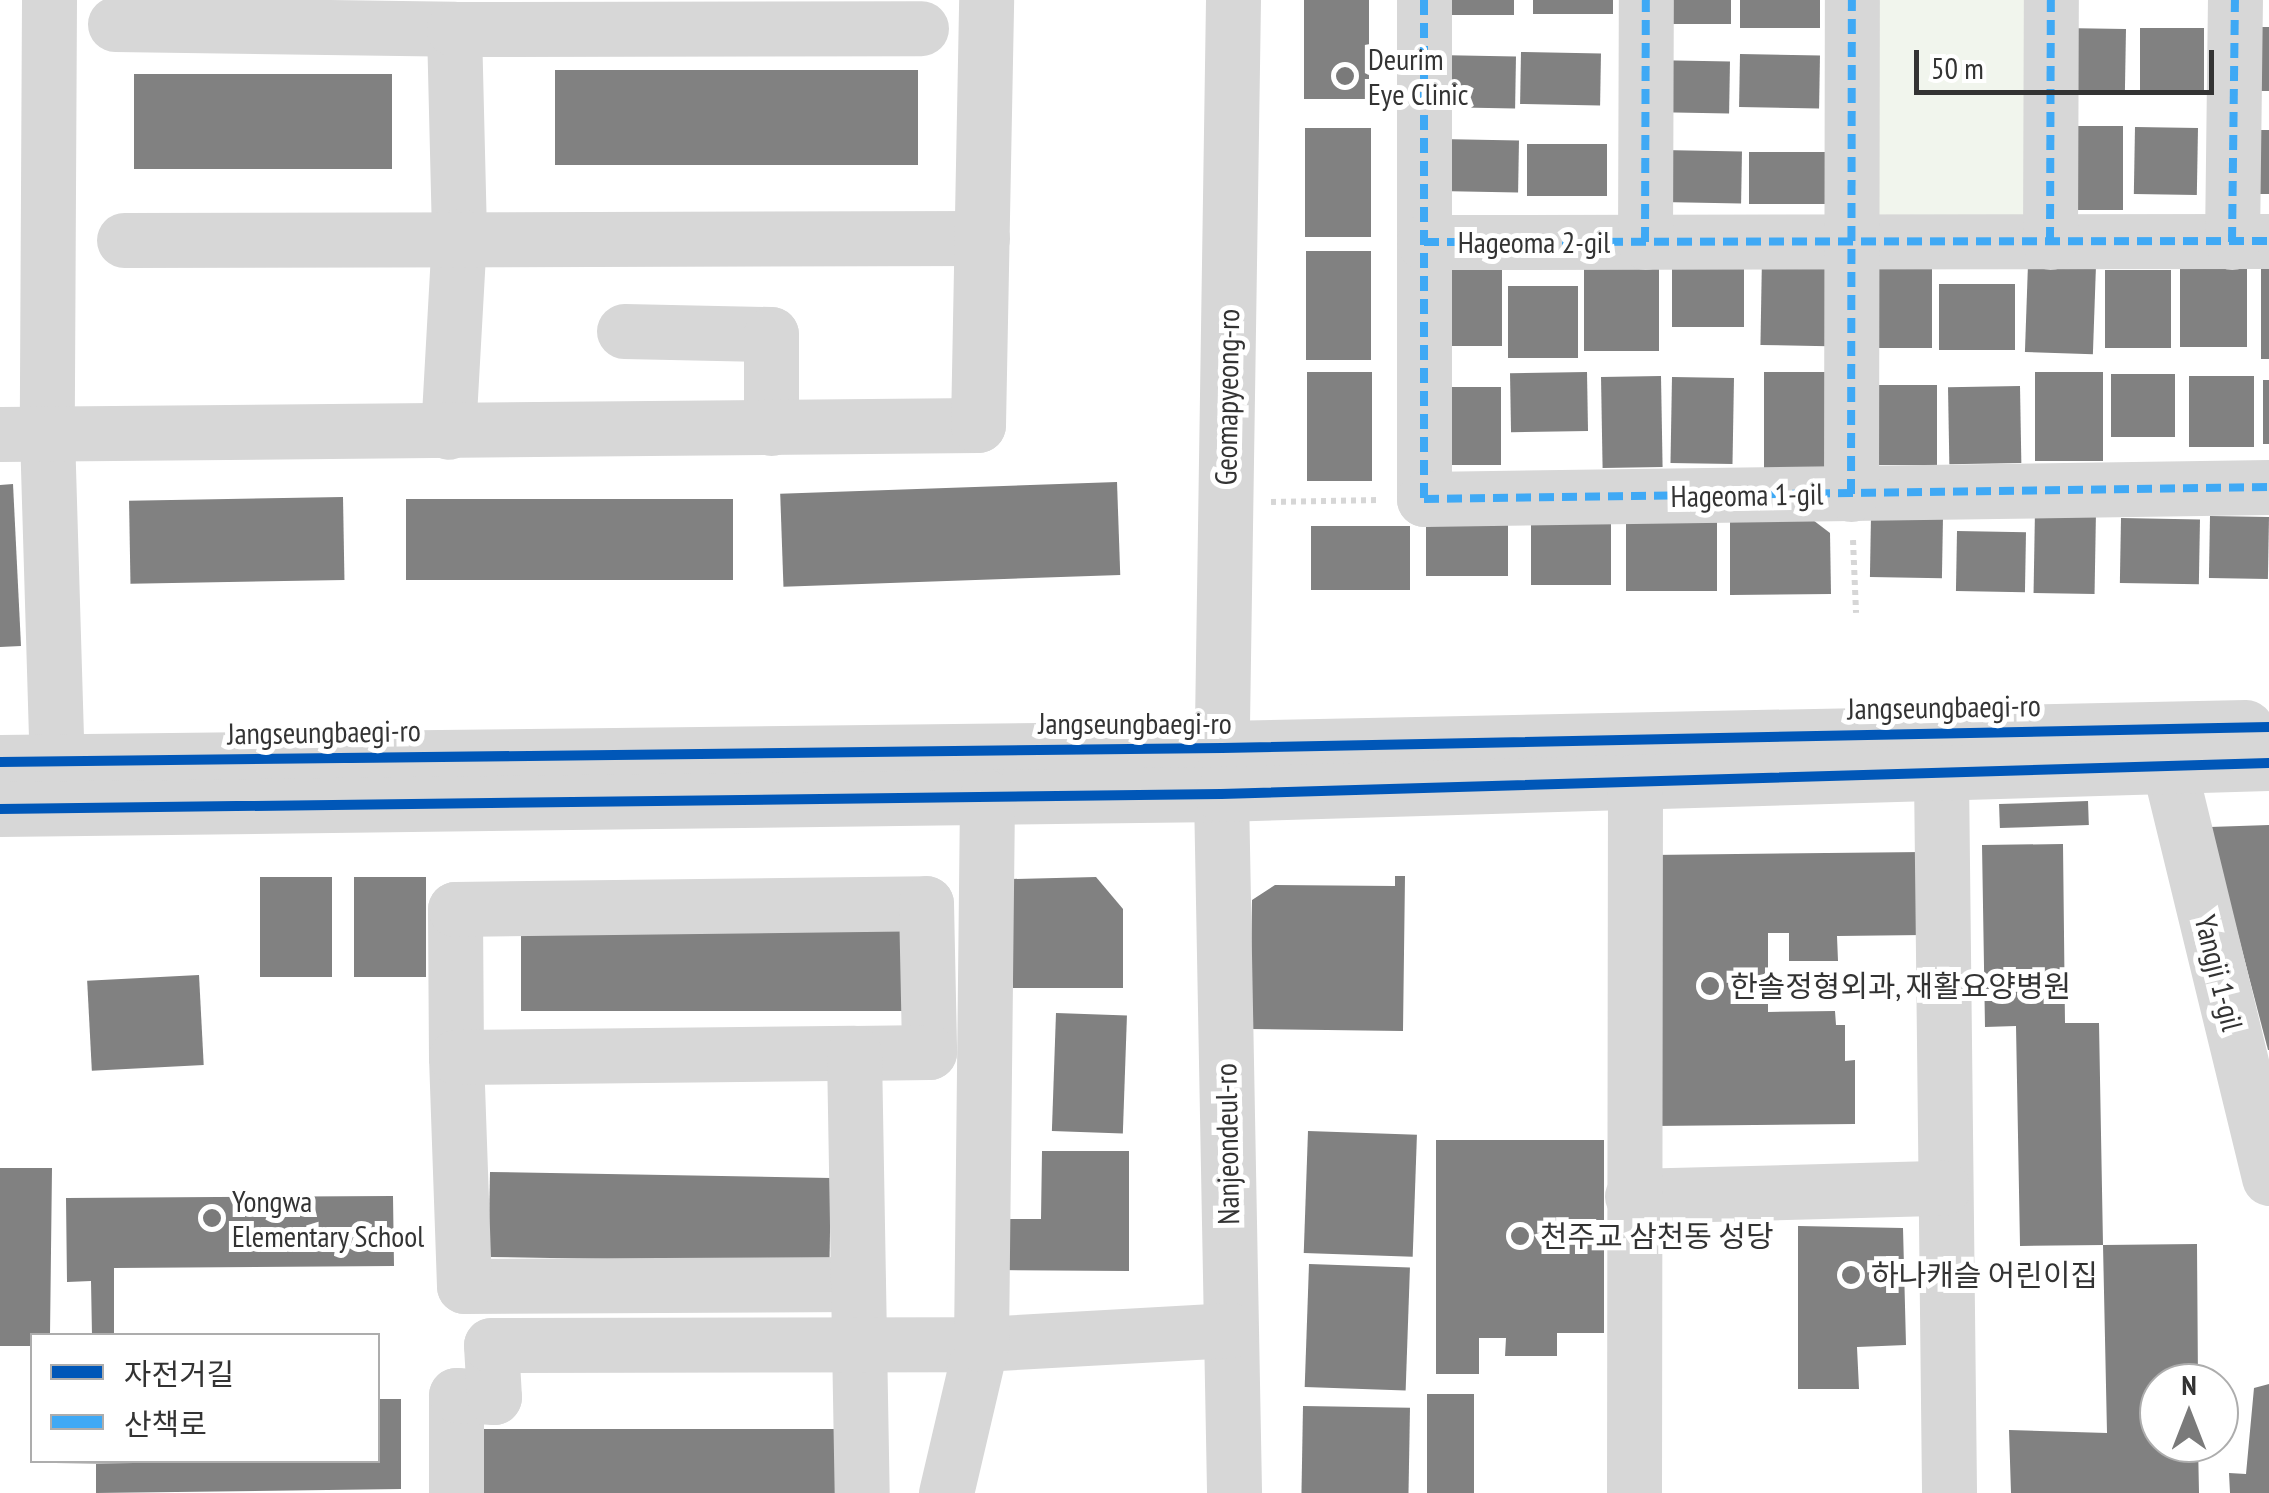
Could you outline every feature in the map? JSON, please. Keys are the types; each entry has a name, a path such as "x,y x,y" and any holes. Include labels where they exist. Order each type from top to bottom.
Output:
{"street":[{"path":"49,0 23,434 58,784"},
{"path":"23,434 978,425 986,0"},
{"name":"Geomapyeong-ro","path":"1222,771 1233,0"},
{"name":"Hageoma 2-gil","path":"1424,0 1424,242 2251,242 2235,0"},
{"name":"Hageoma 2-gil","path":"1645,242 1646,0"},
{"path":"1851,494 1852,0"},
{"path":"2050,242 2051,0"},
{"path":"114,24 454,29 921,28"},
{"path":"448,432 459,236 454,29"},
{"path":"124,240 459,236 982,238"},
{"path":"1424,242 1424,499"},
{"path":"624,331 771,334 771,428"},
{"name":"Hageoma 1-gil","path":"1424,499 2269,487"},
{"name":"Jangseungbaegi-ro","path":"0,808 58,784 1222,771 2269,727"},
{"name":"Jangseungbaegi-ro","path":"0,762 58,784 986,797 1222,771 1635,781 2269,763"},
{"name":"Yangji 1-gil","path":"2169,767 2269,1178"},
{"name":"Nanjeondeul-ro","path":"1222,771 1234,1493"},
{"path":"1941,774 1949,1493"},
{"path":"1634,1493 1635,781"},
{"path":"946,1493 981,1344 986,797"},
{"path":"456,1056 929,1052 926,902 455,909 456,1056 464,1286 858,1284"},
{"path":"854,1053 862,1493"},
{"path":"1632,1196 1943,1188"},
{"path":"456,1493 456,1395 494,1397 491,1345 981,1344 1231,1330"}],"path":[{"path":"1851,494 1856,614"},
{"path":"1225,503 1424,499"}],"shaded area":[{"path":"1877,0 2041,0 2041,218 1877,218"}],"building":[{"path":"1304,0 1369,0 1369,99 1304,99"},
{"path":"1435,0 1514,0 1514,15 1435,15"},
{"path":"1533,0 1613,0 1613,14 1533,14"},
{"path":"1651,0 1731,0 1731,24 1651,24"},
{"path":"1740,0 1820,0 1820,28 1740,28"},
{"path":"2249,27 2269,27 2269,91 2249,91"},
{"path":"2062,28 2126,29 2125,95 2061,94"},
{"path":"2140,28 2204,28 2204,94 2140,94"},
{"path":"1521,52 1601,53 1600,105 1520,104"},
{"path":"1740,54 1820,55 1819,108 1739,107"},
{"path":"1436,55 1516,56 1515,108 1435,107"},
{"path":"1649,60 1730,61 1729,113 1648,112"},
{"path":"555,70 918,70 918,165 555,165"},
{"path":"134,74 392,74 392,169 134,169"},
{"path":"2061,126 2123,126 2123,210 2061,210"},
{"path":"2135,127 2198,128 2197,195 2134,194"},
{"path":"1305,128 1371,128 1371,237 1305,237"},
{"path":"2244,130 2269,130 2269,194 2244,194"},
{"path":"1439,139 1519,140 1518,192 1438,191"},
{"path":"1527,144 1607,144 1607,196 1527,196"},
{"path":"1662,150 1742,151 1741,203 1661,202"},
{"path":"1749,152 1829,152 1829,204 1749,204"},
{"path":"1306,251 1371,251 1371,360 1306,360"},
{"path":"1439,252 1502,252 1502,346 1439,346"},
{"path":"1584,254 1659,254 1659,351 1584,351"},
{"path":"1672,254 1744,254 1744,327 1672,327"},
{"path":"2180,254 2247,254 2247,347 2180,347"},
{"path":"1762,256 1830,257 1828,346 1760,345"},
{"path":"1875,256 1932,256 1932,348 1875,348"},
{"path":"2261,257 2269,257 2269,359 2261,359"},
{"path":"2028,264 2096,266 2093,354 2025,352"},
{"path":"2105,270 2171,270 2171,348 2105,348"},
{"path":"1939,284 2015,284 2015,350 1939,350"},
{"path":"1508,286 1578,286 1578,358 1508,358"},
{"path":"1307,372 1372,372 1372,481 1307,481"},
{"path":"1587,372 1588,431 1511,432 1510,373"},
{"path":"1764,372 1830,372 1830,469 1764,469"},
{"path":"2035,372 2103,372 2103,461 2035,461"},
{"path":"2111,374 2175,374 2175,437 2111,437"},
{"path":"1661,376 1663,467 1603,468 1601,377"},
{"path":"2189,376 2254,376 2254,447 2189,447"},
{"path":"1672,377 1734,378 1732,464 1670,463"},
{"path":"2263,380 2269,380 2269,444 2263,444"},
{"path":"1876,385 1937,385 1937,465 1876,465"},
{"path":"2020,386 2021,463 1949,464 1948,387"},
{"path":"1434,387 1501,387 1501,465 1434,465"},
{"path":"1117,482 1120,575 783,587 780,494"},
{"path":"13,484 21,646 0,647 0,485"},
{"path":"343,497 344,580 130,584 129,501"},
{"path":"406,499 733,499 733,580 406,580"},
{"path":"2035,510 2096,511 2095,594 2034,593"},
{"path":"1426,513 1508,513 1508,576 1426,576"},
{"path":"1531,513 1611,513 1611,585 1531,585"},
{"path":"1730,515 1809,517 1830,533 1831,594 1730,595"},
{"path":"1626,516 1717,516 1717,591 1626,591"},
{"path":"1871,516 1943,517 1942,578 1870,577"},
{"path":"2210,516 2269,517 2268,579 2209,578"},
{"path":"2121,518 2200,519 2199,584 2120,583"},
{"path":"1311,526 1410,526 1410,590 1311,590"},
{"path":"1957,531 2026,532 2025,592 1956,591"},
{"path":"2088,801 2089,825 2000,828 1999,804"},
{"path":"2269,825 2269,1050 2268,1050 2210,827"},
{"path":"2063,844 2065,1023 2099,1023 2103,1245 2020,1246 2016,1026 1985,1027 1982,845"},
{"name":"한솔정형외과, 재활요양병원","path":"1924,852 1924,935 1837,936 1838,961 1789,961 1789,933 1768,933 1768,1012 1835,1011 1836,1025 1845,1025 1845,1061 1855,1060 1855,1124 1653,1126 1651,855"},
{"path":"1395,876 1405,876 1403,1031 1250,1029 1252,900 1275,885 1395,886"},
{"path":"260,877 332,877 332,977 260,977"},
{"path":"354,877 426,877 426,977 354,977"},
{"path":"1096,877 1123,909 1123,988 1013,988 1012,879"},
{"path":"521,925 908,925 908,1011 521,1011"},
{"path":"199,975 204,1065 92,1071 87,981"},
{"path":"1056,1013 1127,1015 1123,1133 1052,1131"},
{"path":"1308,1131 1417,1135 1413,1257 1304,1253"},
{"name":"천주교 삼천동 성당","path":"1436,1140 1604,1140 1604,1333 1557,1333 1557,1356 1505,1356 1506,1338 1479,1338 1479,1374 1436,1374"},
{"path":"1042,1151 1129,1151 1129,1271 995,1270 995,1219 1041,1219"},
{"path":"0,1168 52,1168 50,1333 30,1333 30,1346 0,1346"},
{"path":"490,1172 831,1178 829,1263 489,1257"},
{"path":"393,1196 394,1266 114,1268 114,1333 92,1333 91,1281 67,1282 66,1198"},
{"name":"하나캐슬 어린이집","path":"1798,1226 1903,1228 1906,1345 1857,1347 1859,1389 1798,1389"},
{"path":"2197,1244 2198,1363 2139,1363 2139,1463 2198,1463 2199,1493 2011,1493 2009,1430 2107,1433 2103,1245"},
{"path":"1309,1264 1410,1268 1406,1390 1305,1387"},
{"path":"2269,1384 2269,1493 2230,1493 2229,1473 2246,1474 2254,1388"},
{"path":"1427,1394 1474,1394 1474,1493 1427,1493"},
{"path":"380,1399 401,1399 401,1489 96,1493 96,1464 54,1464 380,1463"},
{"path":"1303,1406 1410,1408 1408,1493 1301,1493"},
{"path":"475,1429 848,1429 848,1493 475,1493"}],"marked path":[{"path":"1424,0 1424,499 2269,487"},
{"path":"1645,242 1646,0"},
{"path":"1851,494 1852,0"},
{"path":"2050,242 2051,0"},
{"path":"2232,242 2235,0"},
{"path":"1424,242 2269,241"}],"cycle path":[{"path":"0,762 1222,748 2269,727"},
{"path":"0,809 1221,794 2269,763"}],"place":[{"name":"Deurim Eye Clinic","path":"1345,76"},
{"name":"한솔정형외과, 재활요양병원","path":"1710,986"},
{"name":"Yongwa Elementary School","path":"212,1218"},
{"name":"천주교 삼천동 성당","path":"1520,1236"},
{"name":"하나캐슬 어린이집","path":"1851,1275"}]}
